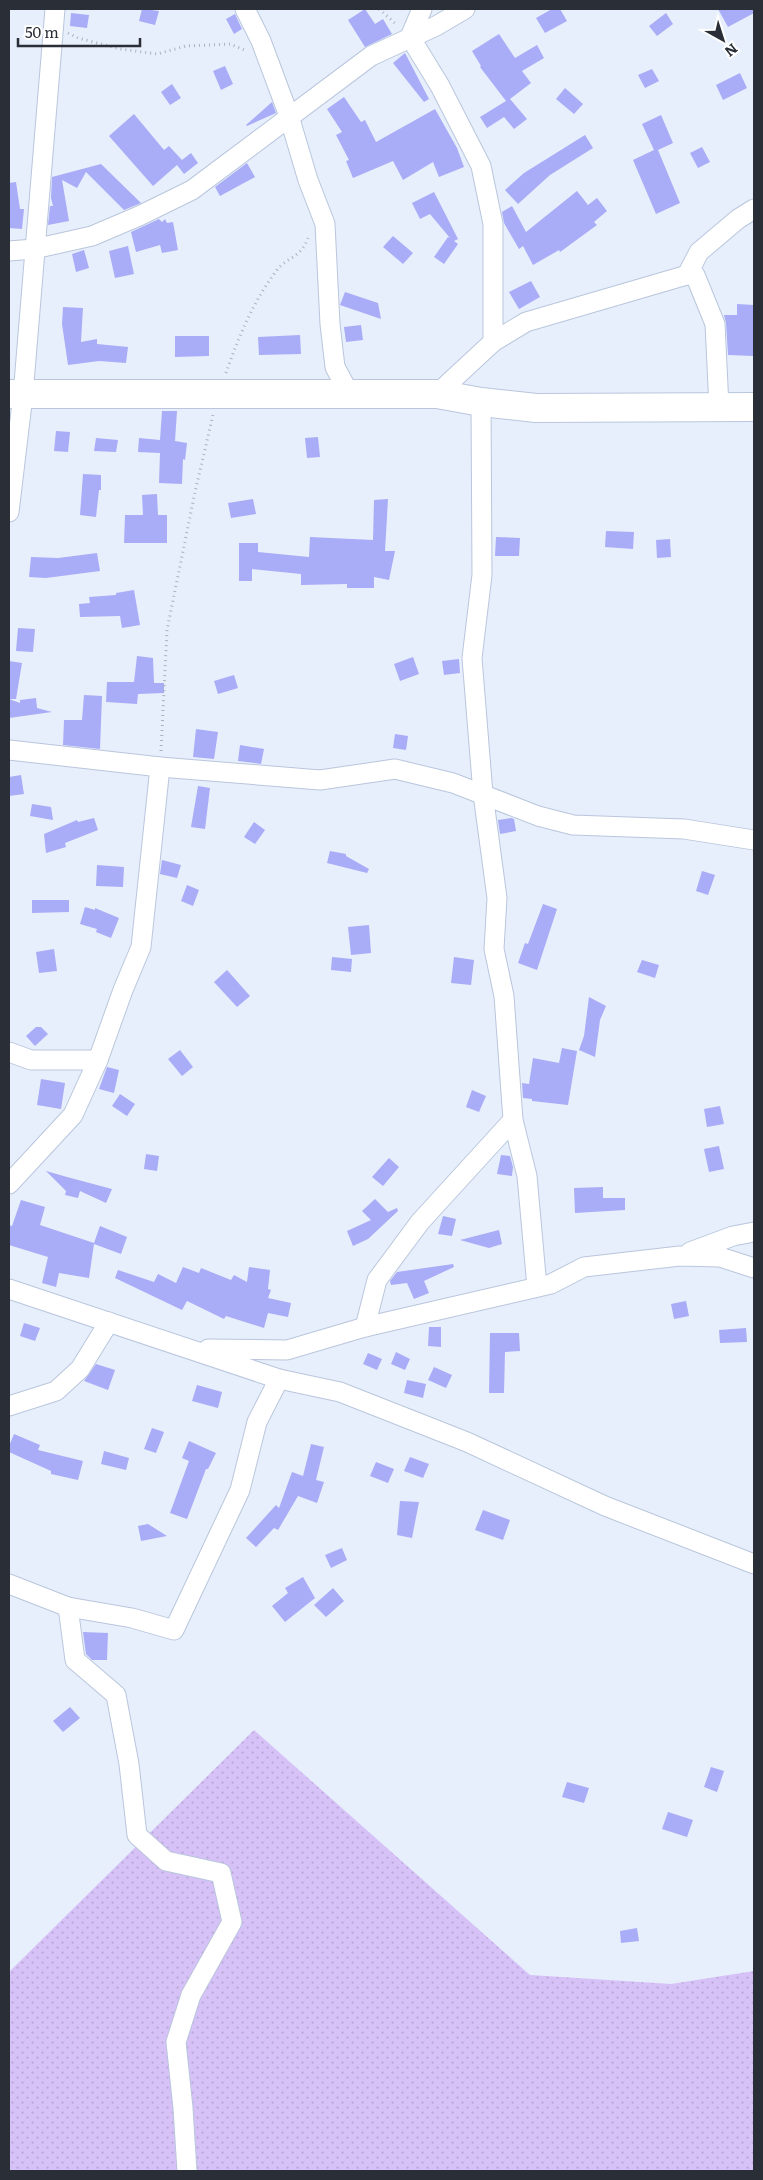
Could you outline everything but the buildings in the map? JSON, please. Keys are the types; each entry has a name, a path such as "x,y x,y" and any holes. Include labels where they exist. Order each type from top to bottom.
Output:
{"main road":[{"path":"16,394 437,394 481,402 536,408 754,407"}],"street":[{"path":"245,9 268,60 289,116 325,224 328,247 330,324 335,367 350,394"},
{"path":"410,38 422,9"},
{"path":"9,251 34,249 92,236 192,190 371,56 465,9"},
{"path":"9,512 16,394 34,249 54,18"},
{"path":"410,38 440,86 481,166 494,224 493,342"},
{"path":"686,275 699,252 738,219 754,209"},
{"path":"437,394 493,342 526,322 686,275 695,275 715,324 719,407"},
{"path":"481,402 482,575 472,658 483,794 496,898 494,948 504,996 513,1120 527,1176 537,1287"},
{"path":"9,750 160,767 320,780 395,769 453,783 538,816 573,825 684,829 754,840"},
{"path":"9,1184 73,1115 98,1060 123,990 141,947 160,767"},
{"path":"9,1052 31,1060 98,1060"},
{"path":"365,1327 377,1280 420,1222 513,1120"},
{"path":"680,1256 732,1236 754,1232"},
{"path":"189,1348 287,1350 365,1327 551,1284 584,1268 680,1256 720,1257 754,1268"},
{"path":"9,1289 279,1379 349,1395 467,1442 605,1506 754,1564"},
{"path":"9,1405 56,1391 80,1369 109,1322"},
{"path":"9,1584 68,1607 132,1618 174,1630 240,1490 257,1422 279,1379"},
{"path":"68,1607 76,1660 116,1695 138,1835 166,1861 221,1872 232,1922 191,1995 176,2042 186,2171"}],"path":[{"path":"379,9 410,38"},
{"path":"54,18 78,38 120,49 157,54 186,46 230,44 268,60"},
{"path":"160,767 167,630 195,492 218,394 231,357 256,303 278,269 304,250 320,210"}],"shaded area":[{"path":"254,1730 530,1975 671,1984 754,1971 754,2171 9,2171 9,1972"}]}
